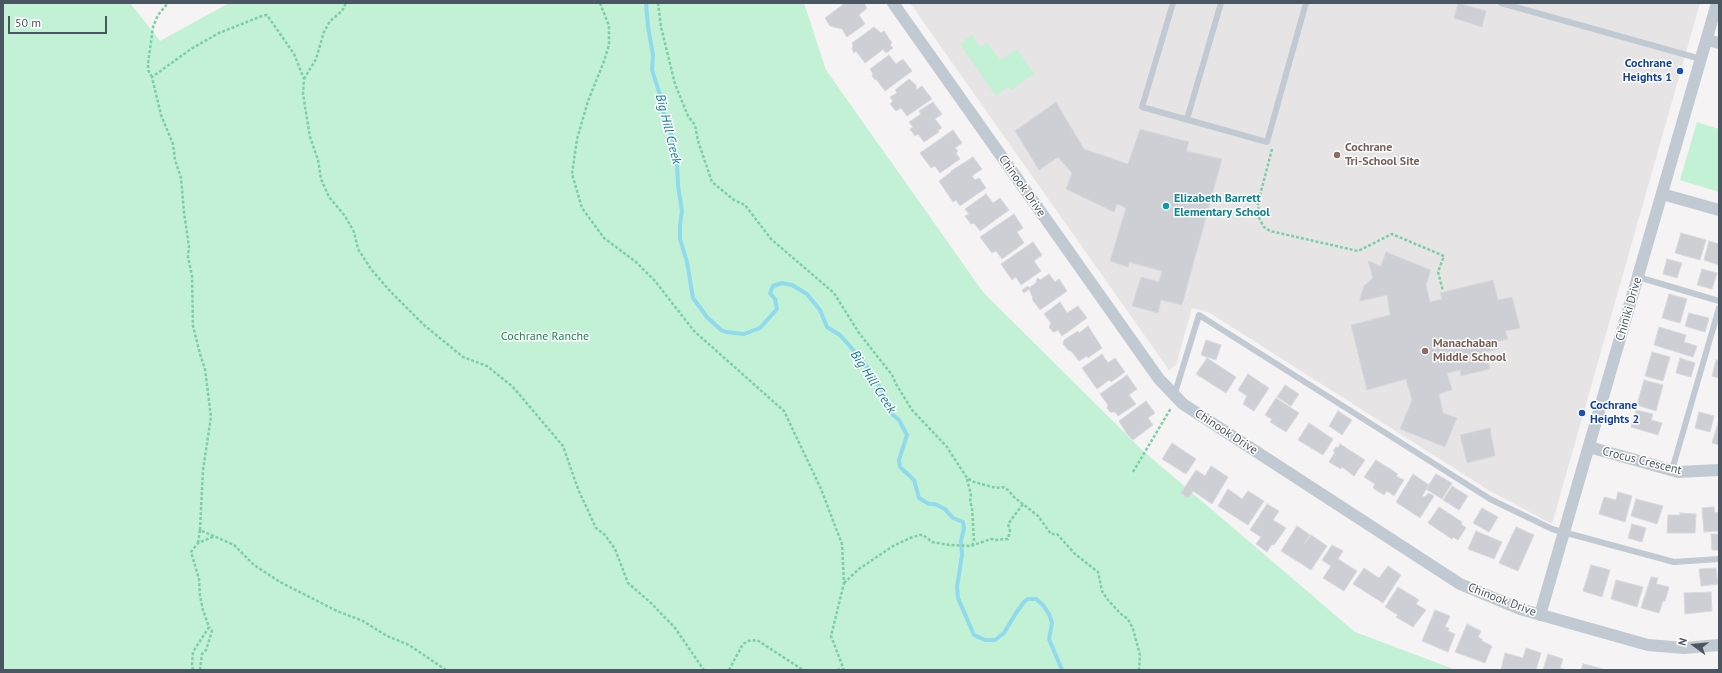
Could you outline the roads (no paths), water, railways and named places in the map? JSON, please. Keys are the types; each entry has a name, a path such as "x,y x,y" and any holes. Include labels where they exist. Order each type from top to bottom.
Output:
{"street":[{"name":"Chinook Drive","path":"892,3 1154,372 1173,402 1183,404 1448,578 1509,605 1648,645 1671,648 1719,645"},
{"name":"Chiniki Drive","path":"1540,615 1717,3"},
{"path":"1707,40 1719,43"},
{"path":"1662,194 1719,210"},
{"name":"Crocus Crescent","path":"1589,447 1672,470 1685,472 1719,470"}],"lane":[{"path":"1173,3 1142,107 1267,142 1306,3"},
{"path":"1187,120 1221,3"},
{"path":"1501,3 1701,59"},
{"path":"1638,277 1719,300"},
{"path":"1672,470 1719,308"},
{"path":"1173,402 1199,315 1490,499 1552,529 1674,562 1719,559"}],"waterway":[{"name":"Big Hill Creek","path":"646,3 648,27 653,55 652,70 661,98 666,125 672,136 677,161 678,186 682,211 680,239 687,262 693,298 707,317 721,330 744,334 760,328 777,309 775,299 770,293 773,286 782,283 792,285 807,294 820,310 827,327 840,335 863,361 886,397 892,414 899,420 907,435 899,460 900,467 914,480 919,498 929,504 935,504 945,509 953,518 963,522 964,528 961,541 962,555 957,587 958,598 974,635 985,640 995,640 1004,633 1024,602 1028,599 1036,599 1043,605 1049,614 1052,623 1049,639 1062,670"}],"place":[{"name":"Cochrane Heights 1","path":"1680,71"},
{"name":"Cochrane Tri-School Site","path":"1337,155"},
{"name":"Elizabeth Barrett Elementary School","path":"1166,206"},
{"name":"Manachaban Middle School","path":"1425,351"},
{"name":"Cochrane Heights 2","path":"1582,413"}],"park label":[{"name":"Cochrane Ranche","path":"545,337"}]}
